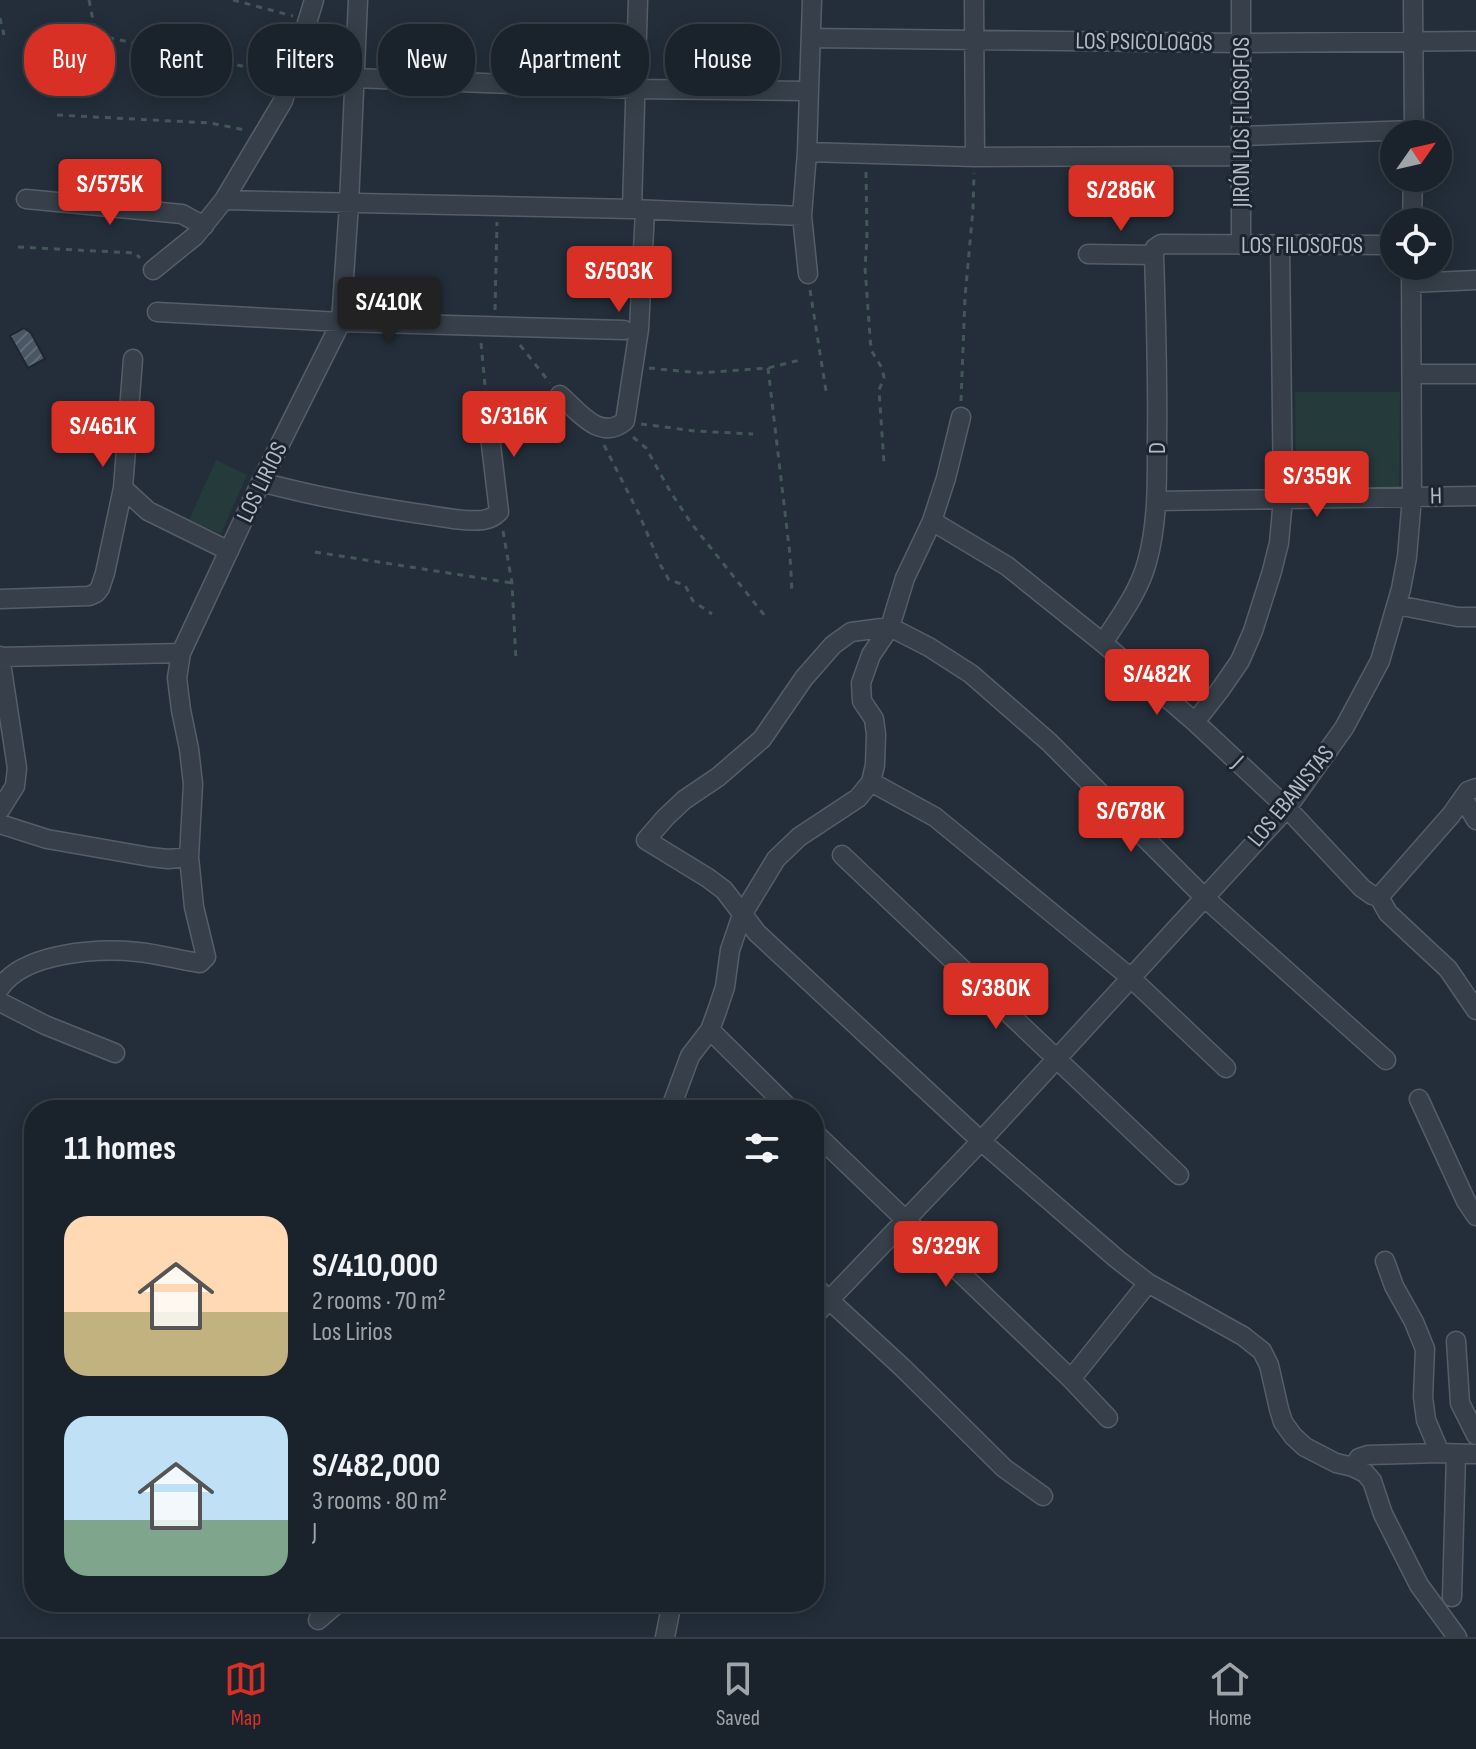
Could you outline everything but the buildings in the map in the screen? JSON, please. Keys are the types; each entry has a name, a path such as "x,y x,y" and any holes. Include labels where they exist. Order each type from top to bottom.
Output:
{"street":[{"path":"307,24 314,0"},
{"name":"LOS LIRIOS","path":"357,24 358,0"},
{"path":"637,24 638,0"},
{"path":"808,274 802,216 812,0"},
{"path":"974,0 975,157"},
{"name":"JIRÓN LOS FILOSOFOS","path":"1241,0 1241,245"},
{"path":"1413,0 1414,120"},
{"name":"LOS PSICOLOGOS","path":"811,38 1242,43 1476,41"},
{"path":"362,78 491,83"},
{"path":"649,89 809,91"},
{"path":"153,270 195,236 224,200 285,96"},
{"name":"LOS LIRIOS","path":"0,988 23,967 98,950 139,952 200,963 204,960 206,953 194,907 189,857 193,784 177,678 181,653 341,322 353,96"},
{"path":"560,395 596,427 619,426 625,421 639,329 635,96"},
{"path":"1241,136 1380,133"},
{"path":"807,152 975,157 1241,156"},
{"path":"26,199 182,214 204,226"},
{"path":"224,200 802,216"},
{"name":"LOS FILOSOFOS","path":"1088,254 1241,245 1380,245"},
{"path":"1195,722 1240,661 1253,631 1279,543 1283,499 1280,245"},
{"name":"D","path":"1103,643 1137,589 1147,564 1157,501 1157,250"},
{"path":"1452,278 1476,280"},
{"name":"LOS EBANISTAS","path":"824,1305 981,1141 1287,808 1344,728 1380,661 1407,557 1412,497 1411,280"},
{"path":"157,312 341,322 624,330"},
{"path":"0,599 89,596 100,588 123,488 133,359"},
{"path":"1412,374 1476,374"},
{"path":"261,482 310,495 469,521 486,520 499,512 487,411"},
{"path":"674,1100 690,1056 710,1030 725,987 730,950 742,915 776,859 799,837 858,798 871,782 876,734 874,719 862,701 861,683 871,655 890,627 905,578 932,521 961,417"},
{"path":"123,488 148,511 229,551"},
{"name":"H","path":"1157,501 1476,496"},
{"name":"J","path":"932,521 1007,566 1195,722 1287,808 1362,888 1379,897 1388,913 1448,969 1476,1010"},
{"path":"1397,605 1458,617 1476,617"},
{"path":"1386,1060 1205,898 1049,742 971,674 890,627 851,632 833,645 804,678 762,739 718,777 684,800 646,840 724,890 757,933 981,1141 1117,1259 1148,1283 1243,1336 1262,1351 1269,1365 1283,1422 1305,1447 1365,1473 1372,1481 1383,1514 1419,1585 1457,1637"},
{"path":"0,810 15,786 17,768 0,657 181,653"},
{"path":"871,782 935,817 1131,978 1226,1068"},
{"path":"1470,793 1476,820"},
{"path":"1379,897 1470,793"},
{"path":"0,824 47,839 150,857 189,857"},
{"path":"842,855 1179,1175"},
{"path":"0,1002 45,1025 115,1053"},
{"path":"710,1030 781,1100"},
{"path":"1419,1099 1466,1201 1476,1216"},
{"path":"824,1142 1108,1418"},
{"path":"1385,1261 1425,1349 1423,1397 1426,1420 1448,1454 1452,1597"},
{"path":"1071,1379 1148,1283"},
{"path":"824,1295 1004,1468 1043,1496"},
{"path":"1456,1341 1460,1403 1476,1435"},
{"path":"1353,1467 1359,1458 1368,1455 1476,1454"},
{"path":"318,1620 327,1612"},
{"path":"665,1637 670,1612"}],"path":[{"path":"89,0 96,35 248,68"},
{"path":"233,0 308,20"},
{"path":"0,18 4,35"},
{"path":"57,115 210,123 264,133"},
{"path":"866,154 865,267 871,350 884,378 879,390 884,463"},
{"path":"961,417 965,297 975,157"},
{"path":"487,411 497,206"},
{"path":"18,247 135,253 153,270"},
{"path":"808,274 826,391"},
{"path":"493,326 560,395"},
{"path":"634,366 700,373 768,368 800,360"},
{"path":"768,368 786,514 792,593"},
{"path":"650,426 753,434"},
{"path":"596,427 669,580 685,585 693,601 712,614"},
{"path":"646,448 691,523 765,616"},
{"path":"499,512 512,583 516,661"},
{"path":"315,552 512,583"}],"green space":[{"path":"1295,392 1400,392 1399,495 1296,497"},
{"path":"216,460 247,475 221,534 189,520"}]}
